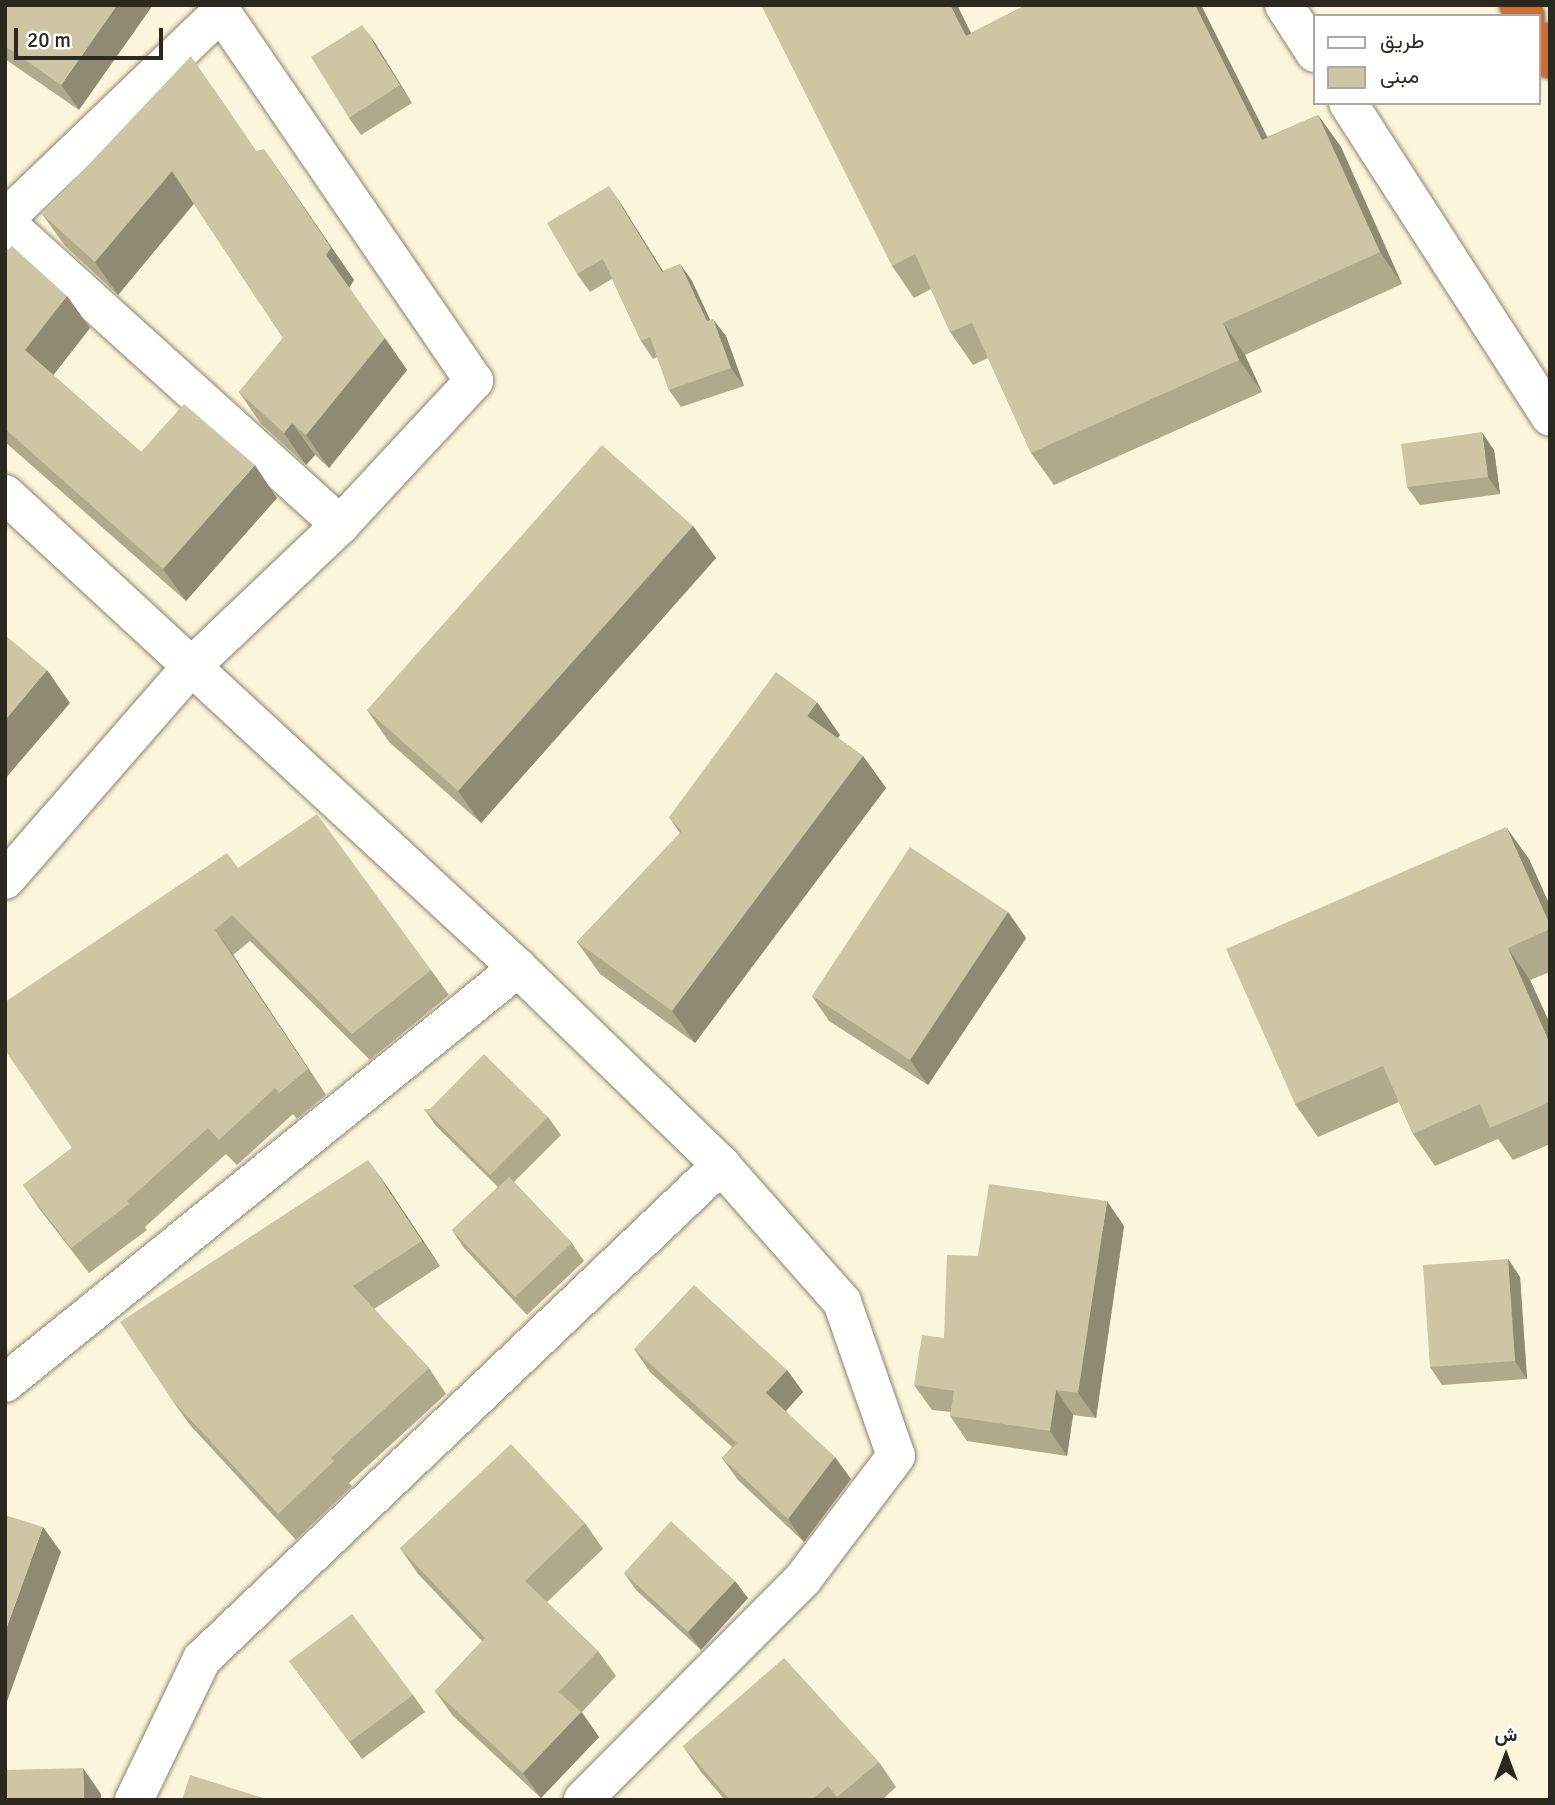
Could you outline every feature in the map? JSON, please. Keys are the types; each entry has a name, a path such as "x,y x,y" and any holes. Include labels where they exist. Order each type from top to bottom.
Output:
{"street":[{"path":"1284,5 1314,51"},
{"path":"5,880 191,667 340,525 474,381 219,8 5,221 340,525"},
{"path":"1349,105 1550,416"},
{"path":"5,494 518,968 720,1165 842,1302 896,1456 803,1580 583,1800"},
{"path":"5,1383 518,968"},
{"path":"134,1800 202,1660 720,1165"}],"building":[{"path":"5,5 117,5 61,85 5,46"},
{"path":"761,5 950,5 966,36 1026,5 1195,5 1262,140 1318,115 1380,252 1223,323 1239,360 1031,453 972,323 950,332 915,254 892,266"},
{"path":"362,25 400,85 349,118 311,57"},
{"path":"191,56 256,151 264,149 331,248 326,255 385,338 306,435 292,423 284,433 239,392 283,338 172,171 95,262 42,214"},
{"path":"609,186 662,272 680,264 707,321 713,319 731,368 669,390 650,337 641,341 603,259 577,274 547,223"},
{"path":"12,246 67,296 25,350 141,452 184,404 255,465 163,569 5,429 5,253"},
{"path":"1482,432 1488,477 1407,487 1401,444"},
{"path":"602,445 693,526 458,791 367,710"},
{"path":"5,635 47,670 5,720"},
{"path":"776,672 817,702 807,716 863,756 672,1011 577,942 682,831 669,817"},
{"path":"317,814 431,970 352,1034 232,915 215,930 308,1069 279,1093 275,1088 219,1140 208,1128 127,1201 129,1204 71,1248 23,1185 72,1148 5,1050 5,1002 227,853 238,868"},
{"path":"1506,827 1550,925 1550,929 1508,948 1550,1044 1550,1102 1490,1128 1480,1104 1413,1134 1383,1066 1295,1104 1226,949"},
{"path":"910,847 1008,912 910,1060 812,996"},
{"path":"484,1054 548,1117 490,1175 424,1109 430,1109"},
{"path":"368,1160 422,1241 353,1286 429,1368 331,1458 334,1461 278,1514 172,1400 120,1322"},
{"path":"509,1177 572,1243 515,1297 452,1230"},
{"path":"989,1184 1107,1201 1078,1393 1056,1390 1050,1431 950,1416 954,1391 914,1385 922,1335 944,1338 947,1255 978,1256"},
{"path":"1508,1259 1515,1361 1430,1367 1423,1265"},
{"path":"694,1285 787,1370 766,1393 835,1457 788,1519 722,1458 737,1443 634,1349"},
{"path":"511,1444 585,1523 525,1581 598,1651 559,1692 581,1712 523,1773 435,1691 485,1638 400,1548"},
{"path":"5,1515 43,1527 5,1632"},
{"path":"671,1521 735,1581 688,1632 624,1573"},
{"path":"352,1614 413,1695 350,1742 289,1661"},
{"path":"784,1658 879,1762 837,1797 828,1786 812,1800 730,1800 683,1746"},
{"path":"83,1768 84,1800 5,1800 5,1770"},
{"path":"190,1775 263,1798 263,1800 182,1800"}]}
